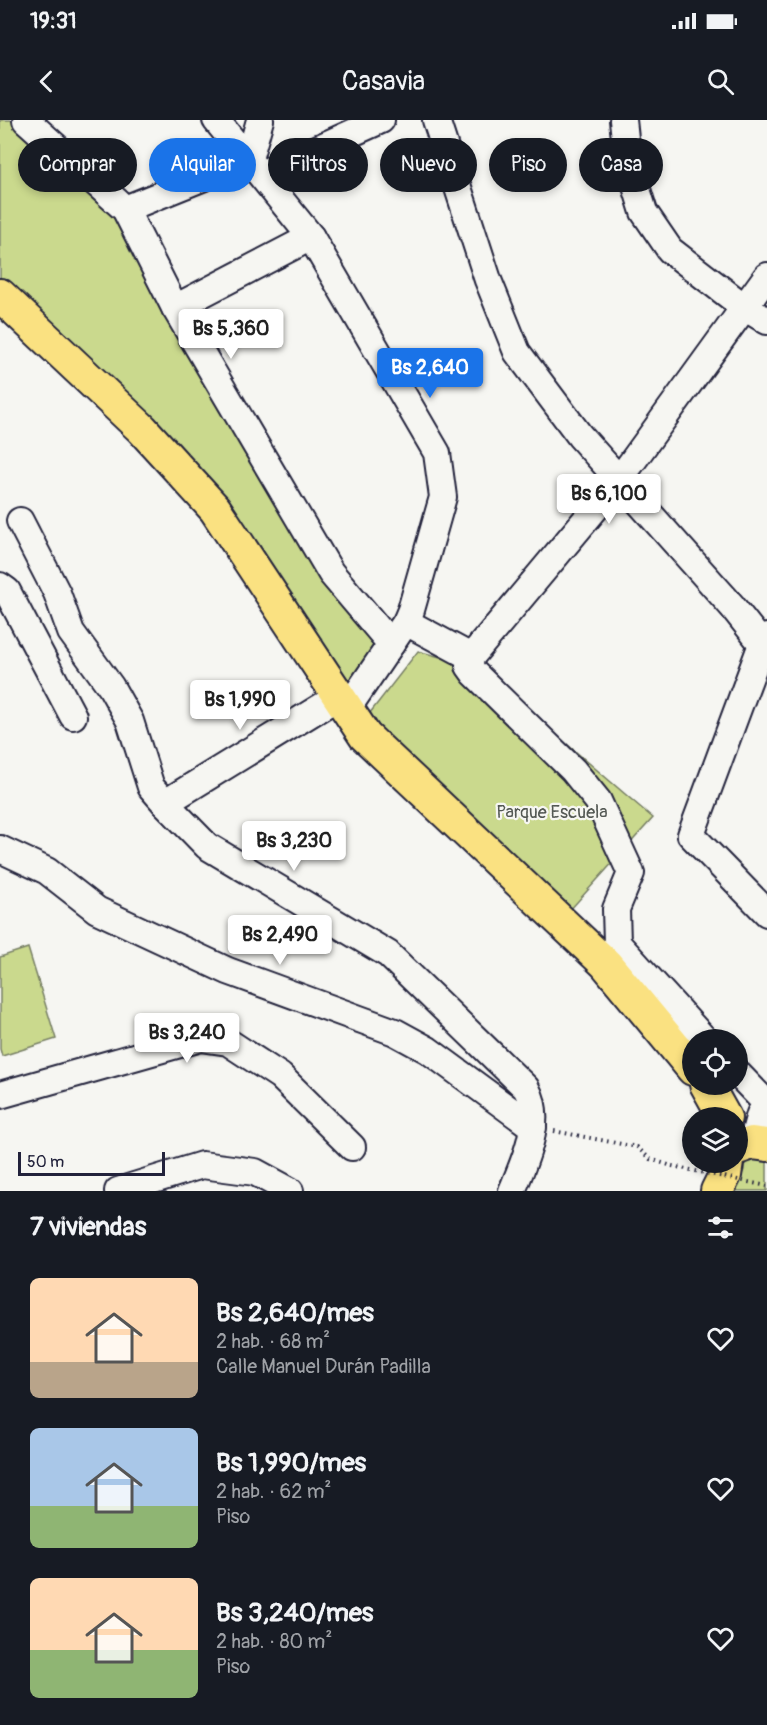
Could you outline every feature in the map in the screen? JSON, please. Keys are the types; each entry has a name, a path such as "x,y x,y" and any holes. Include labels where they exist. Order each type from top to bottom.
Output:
{"main road":[{"path":"0,295 142,429 215,509 365,736 606,964 682,1056"}],"street":[{"path":"26,120 125,209 175,308 331,573 391,645"},
{"path":"216,120 231,138"},
{"path":"256,158 260,120"},
{"path":"256,167 381,120"},
{"path":"436,120 488,280 517,352 580,436 765,643 692,835 767,913"},
{"path":"623,120 627,157 644,212 670,250 744,308 767,321"},
{"path":"165,803 343,703 391,645 406,622 443,496 436,453 311,237 256,168"},
{"path":"125,209 178,192"},
{"path":"175,308 311,237"},
{"path":"695,1029 617,944 616,909 631,873 598,801 573,770 474,674 469,666 471,657 619,480 767,276"},
{"path":"20,521 57,594 71,632 111,687 130,722 151,787 165,803 207,846 388,954 526,1088 534,1102 533,1126 512,1191"},
{"path":"0,586 7,591 73,717"},
{"path":"406,622 471,657"},
{"path":"0,849 47,871 97,910 228,971 395,1032 428,1050 533,1126"},
{"path":"0,1095 201,1038 228,1042 280,1076 351,1147"},
{"path":"748,1084 767,1104 760,1114 752,1145"},
{"path":"118,1191 201,1165 255,1172 290,1191"}],"path":[{"path":"533,1126 637,1147 650,1160 767,1186"}],"green space":[{"path":"0,120 16,120 37,138 18,138 18,192 98,192 105,198 377,649 348,688 0,282"},
{"name":"Parque Escuela","path":"418,651 477,667 653,818 569,911 366,718"},
{"path":"28,948 56,1039 2,1056 0,1049 0,957"},
{"path":"767,1152 767,1191 735,1191 743,1173 748,1173 748,1153"}]}
